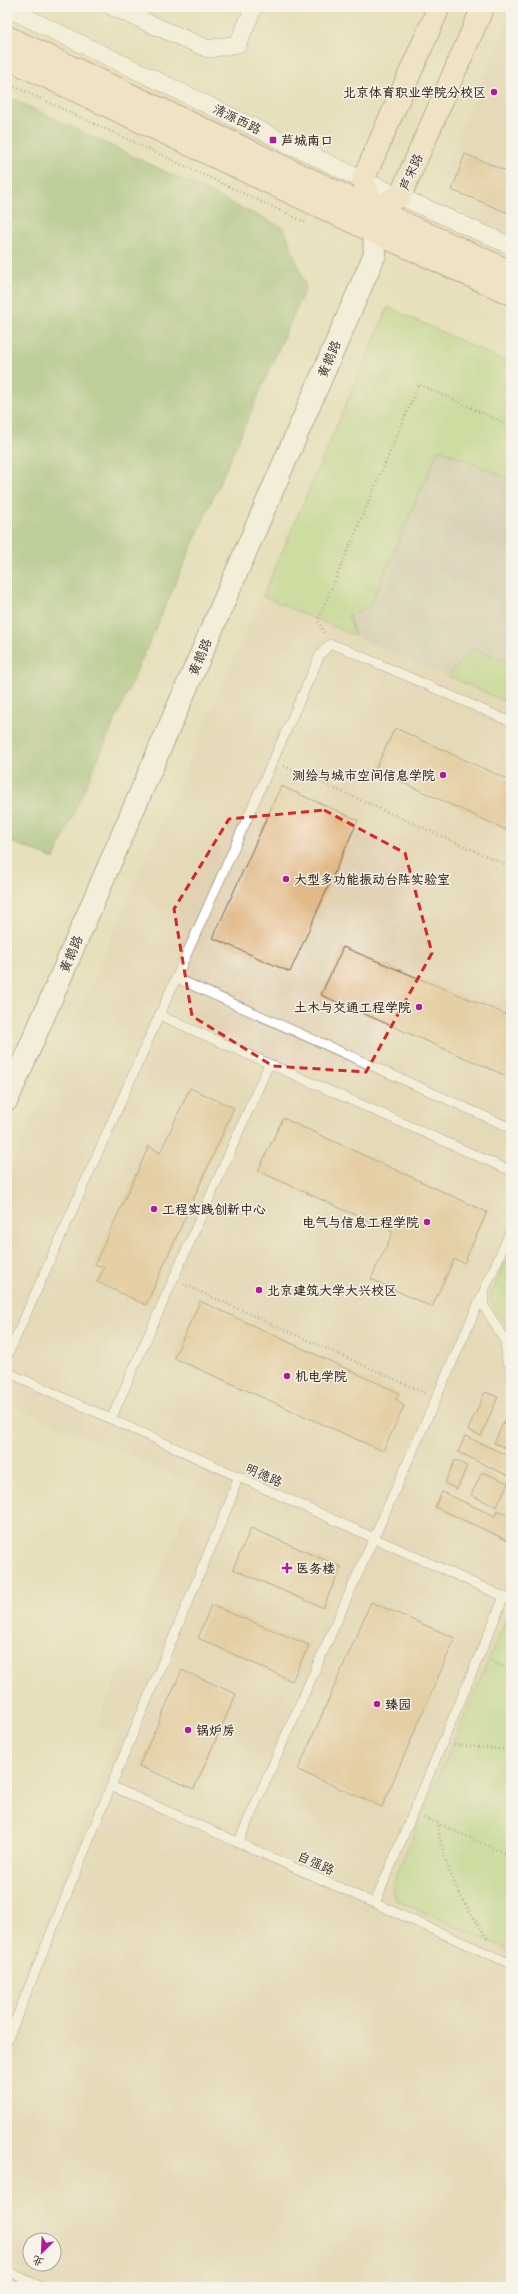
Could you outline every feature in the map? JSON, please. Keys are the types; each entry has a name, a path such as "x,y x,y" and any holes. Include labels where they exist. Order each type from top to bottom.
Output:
{"main road":[{"path":"373,209 363,180 439,7"},
{"name":"芦宋路","path":"373,209 400,196 483,7"},
{"name":"清源西路","path":"7,36 373,209 511,272"},
{"path":"7,58 376,233 511,294"}],"street":[{"path":"112,7 208,49 238,44 254,7"},
{"name":"清源西路","path":"7,8 363,180 511,246"},
{"name":"黄鹅路","path":"7,1100 375,254 376,233 373,209"}],"lane":[{"path":"7,1357 320,655 330,644 345,648 511,722"},
{"path":"176,978 511,1128"},
{"path":"159,1015 511,1171"},
{"path":"111,1420 269,1064"},
{"path":"238,1843 511,1230"},
{"path":"483,1292 484,1306 505,1341 507,1361 511,1366"},
{"name":"明德路","path":"7,1372 508,1599"},
{"path":"7,2041 110,1786 231,1499 238,1477"},
{"path":"375,1903 480,1655 508,1599"},
{"name":"自强路","path":"110,1786 511,1964"},
{"path":"7,2271 42,2287"}],"path":[{"path":"330,644 318,620 419,384 511,426"},
{"path":"273,761 511,868"},
{"path":"174,1279 436,1398"},
{"path":"480,1655 511,1670"},
{"path":"442,1744 511,1750"},
{"path":"413,1813 511,1856"},
{"path":"437,1823 442,1856 452,1883 502,1960"}],"highlighted area":[{"path":"324,810 405,853 432,953 366,1072 273,1066 192,1016 174,909 229,819"}],"shaded area":[{"name":"北京体育职业学院分校区","path":"511,16 511,234 448,205 444,169"},
{"name":"北京建筑大学大兴校区","path":"388,307 511,364 511,2287 7,2287 7,2013 118,1734 97,1725 196,1485 7,1404 7,1176"},
{"path":"439,449 511,480 511,664 474,648 448,676 355,636 348,615 370,606"}],"green space":[{"path":"7,96 284,228 306,287 54,859 7,840"},
{"path":"388,307 511,364 511,480 439,449 370,606 348,615 355,636 263,596"},
{"path":"474,648 511,664 511,704 448,676"},
{"path":"511,1250 511,1330 495,1311 490,1296"},
{"path":"506,1619 511,1621 511,1951 396,1900 392,1885"}],"building":[{"path":"465,154 511,173 511,214 452,190"},
{"name":"测绘与城市空间信息学院","path":"395,728 511,781 511,832 375,770"},
{"name":"大型多功能振动台阵实验室","path":"281,786 358,820 290,972 213,938"},
{"name":"土木与交通工程学院","path":"343,947 505,1014 511,1001 511,1078 321,995"},
{"name":"工程实践创新中心","path":"190,1088 234,1108 146,1305 97,1282 104,1268 95,1264 149,1146 160,1153"},
{"name":"电气与信息工程学院","path":"283,1118 487,1212 464,1263 454,1259 432,1307 371,1279 393,1232 258,1171"},
{"name":"机电学院","path":"200,1301 399,1393 396,1399 404,1406 383,1451 174,1358"},
{"path":"485,1392 498,1397 481,1436 468,1430"},
{"path":"506,1417 511,1420 511,1450 494,1443"},
{"path":"465,1436 511,1457 511,1477 458,1452"},
{"path":"455,1460 467,1466 457,1489 445,1483"},
{"path":"482,1472 508,1483 497,1507 471,1495"},
{"path":"442,1492 495,1516 497,1510 511,1516 511,1542 435,1507"},
{"name":"医务楼","path":"251,1528 341,1567 323,1608 233,1569"},
{"name":"臻园","path":"371,1602 455,1638 382,1807 298,1770"},
{"path":"211,1605 309,1645 292,1681 198,1638"},
{"name":"锅炉房","path":"182,1670 236,1694 194,1789 139,1766"}],"place":[{"name":"北京体育职业学院分校区","path":"494,92"},
{"name":"芦城南口","path":"273,140"},
{"name":"测绘与城市空间信息学院","path":"443,775"},
{"name":"大型多功能振动台阵实验室","path":"286,879"},
{"name":"土木与交通工程学院","path":"419,1007"},
{"name":"工程实践创新中心","path":"154,1209"},
{"name":"电气与信息工程学院","path":"427,1222"},
{"name":"北京建筑大学大兴校区","path":"259,1290"},
{"name":"机电学院","path":"287,1376"},
{"name":"医务楼","path":"287,1568"},
{"name":"臻园","path":"377,1704"},
{"name":"锅炉房","path":"188,1730"}]}
